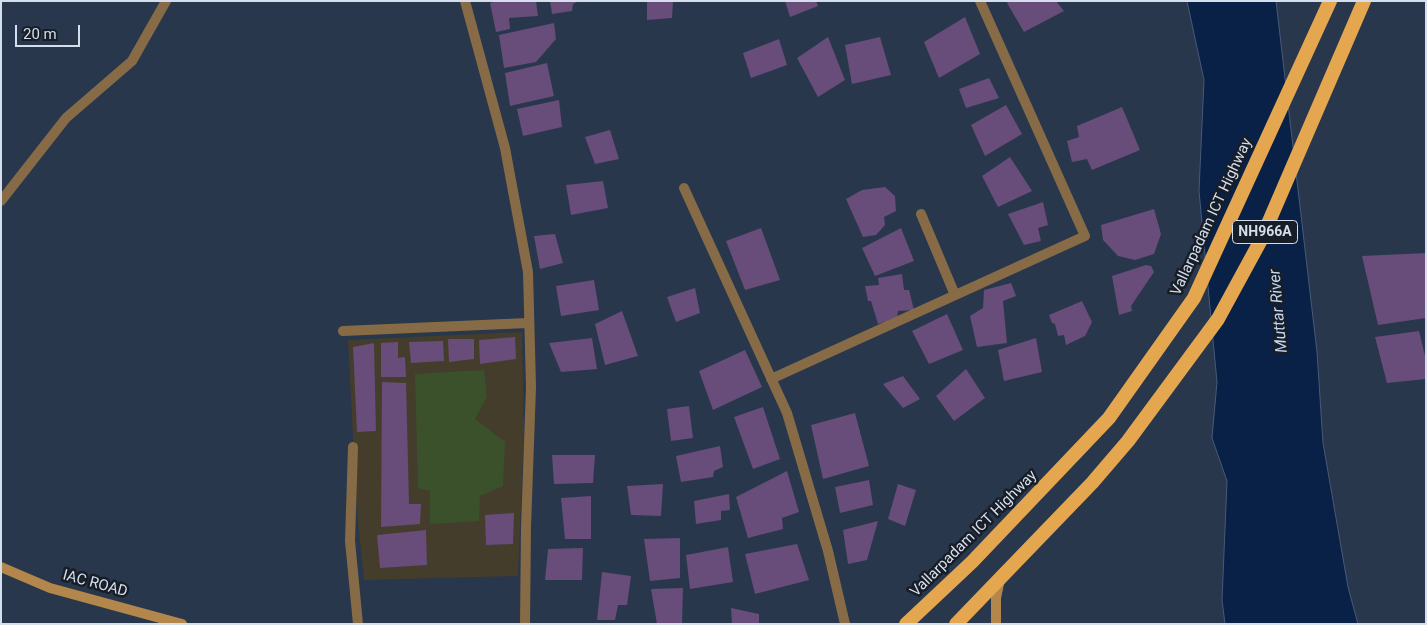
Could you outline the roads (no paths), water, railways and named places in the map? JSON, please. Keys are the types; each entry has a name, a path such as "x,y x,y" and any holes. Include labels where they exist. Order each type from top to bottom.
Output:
{"highway":[{"name":"Vallarpadam ICT Highway","path":"906,624 972,562 1109,418 1194,298 1330,1"},
{"name":"NH966A","path":"956,624 1092,483 1128,441 1218,319 1261,240 1364,1"}],"main road":[{"name":"IAC ROAD","path":"1,567 50,588 182,624"},
{"path":"996,624 996,598 1000,578"}],"street":[{"path":"1,201 66,118 132,61 166,1"},
{"path":"465,1 505,148 528,272 528,323 532,387 526,527 525,624"},
{"path":"770,379 1084,236 980,1"},
{"path":"684,188 787,414 828,552 845,624"},
{"path":"921,214 955,295"},
{"path":"343,331 528,323"},
{"path":"353,447 350,541 358,624"}],"water":[{"name":"Muttar River","path":"1187,1 1276,1 1317,352 1323,443 1348,587 1358,624 1225,624 1222,600 1227,481 1212,438 1217,382 1199,191 1204,80"}]}
